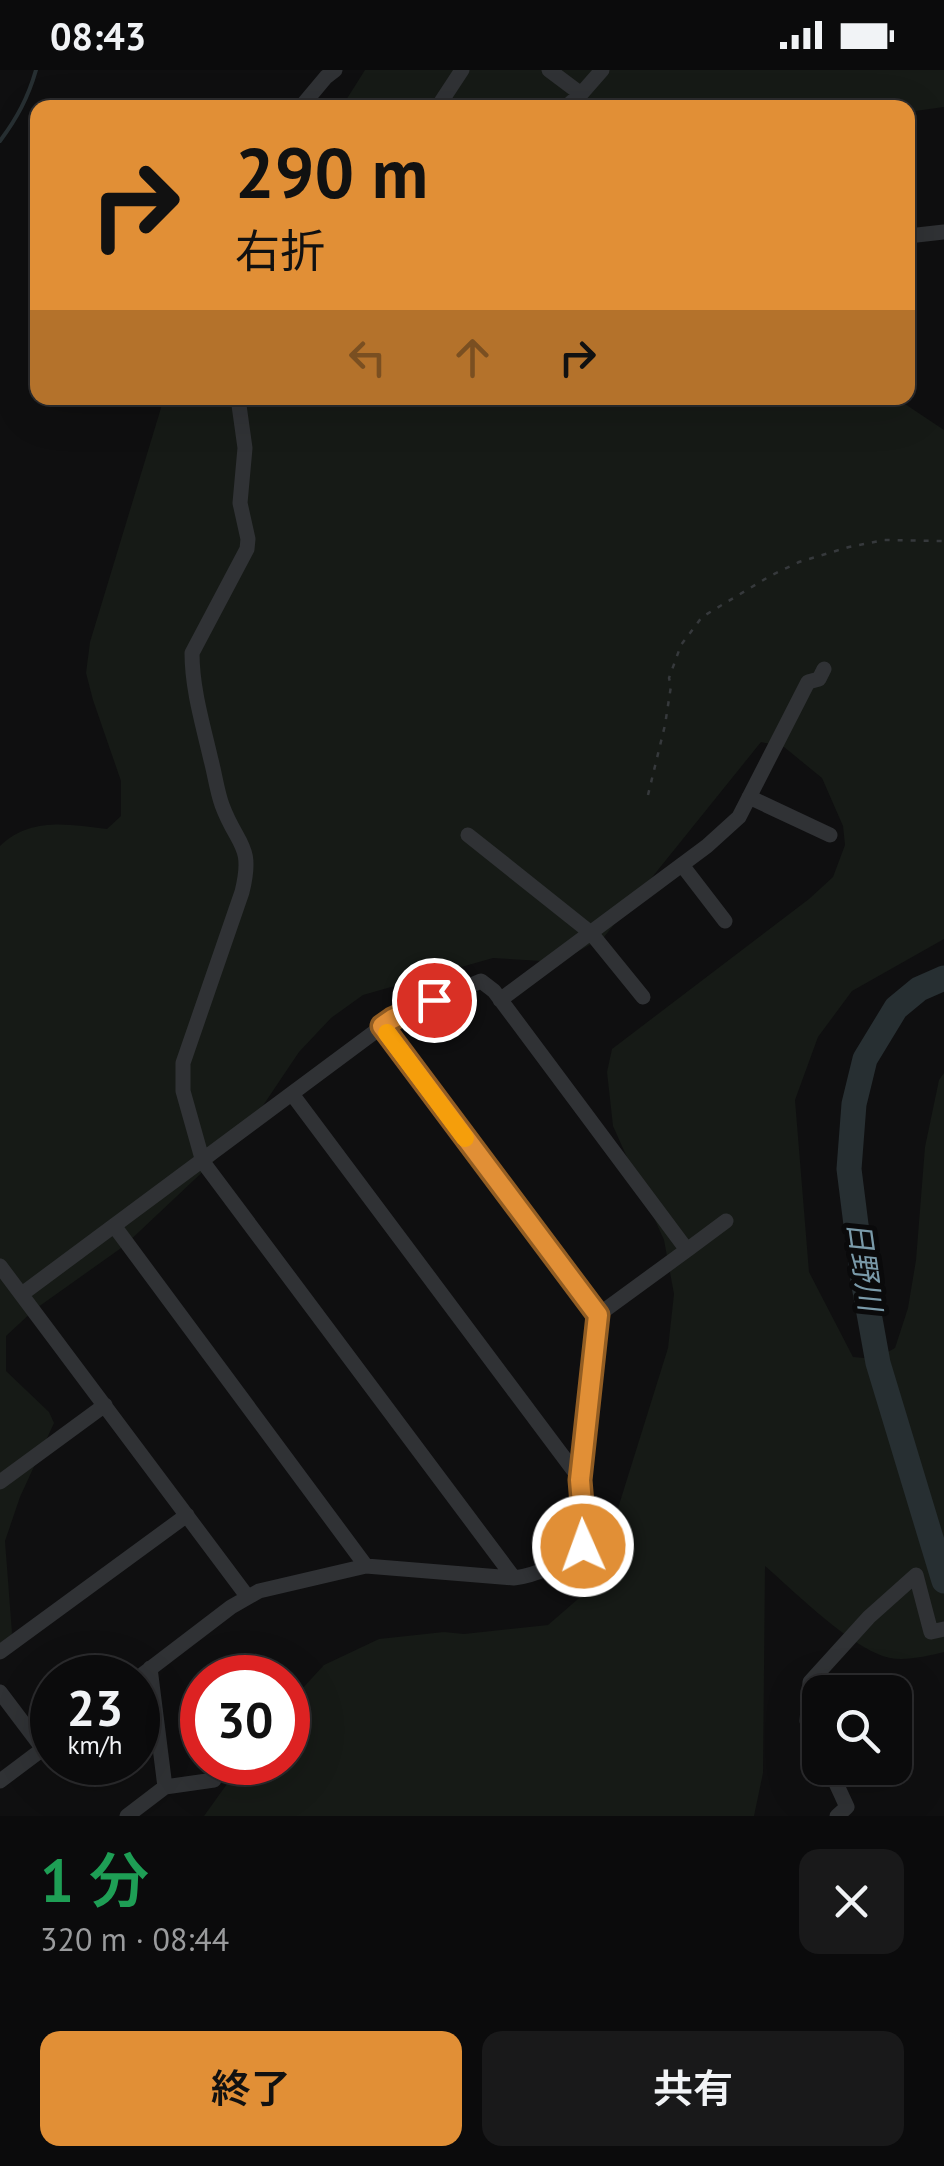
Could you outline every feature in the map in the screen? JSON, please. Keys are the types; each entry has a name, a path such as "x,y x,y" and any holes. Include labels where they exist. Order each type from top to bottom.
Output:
{"street":[{"path":"307,100 335,70"},
{"path":"442,100 462,70"},
{"path":"549,70 581,94"},
{"path":"574,100 602,70"},
{"path":"915,235 944,232"},
{"path":"239,405 244,448 240,503 247,548 192,653 193,678 222,804 242,843 247,866 242,892 192,1034 182,1073 183,1091 203,1162 514,1578"},
{"path":"500,1000 682,865 739,817 808,682 819,679 824,669"},
{"path":"750,797 830,835"},
{"path":"468,835 590,933 642,998"},
{"path":"682,865 725,921"},
{"path":"22,1294 392,1019 481,981 494,991 687,1250"},
{"path":"160,1661 248,1596 366,1566 527,1576 580,1550 585,1540 580,1480 598,1315 382,1026"},
{"path":"292,1094 580,1480"},
{"path":"598,1315 726,1220"},
{"path":"115,1226 366,1566"},
{"path":"0,1266 248,1596"},
{"path":"0,1482 104,1405"},
{"path":"0,1652 187,1515"},
{"path":"816,1675 868,1616 916,1575 930,1632 944,1629"},
{"path":"0,1692 30,1726"},
{"path":"160,1755 166,1786"},
{"path":"0,1782 30,1760"},
{"path":"127,1816 166,1786 180,1784"},
{"path":"836,1816 847,1806 837,1785"}],"path":[{"path":"648,796 665,725 670,678 681,645 702,616 799,562 884,540 944,540"}],"shaded area":[{"path":"365,70 944,70 944,107 915,111 915,100 346,100"},
{"path":"162,405 906,405 944,430 944,939 852,991 818,1037 795,1100 809,1272 853,1357 875,1359 895,1348 908,1308 925,1147 939,1080 944,1073 944,1652 903,1659 875,1653 825,1619 765,1566 763,1773 754,1816 204,1816 226,1785 310,1785 310,1680 324,1665 379,1639 548,1625 594,1585 668,1348 674,1294 664,1240 613,1126 607,1072 612,1049 833,877 845,845 843,826 822,778 784,747 761,742 604,937 559,962 493,958 363,995 331,1018 299,1052 246,1131 124,1246 34,1310 6,1336 6,1371 49,1412 54,1423 20,1497 5,1541 12,1633 0,1656 0,846 24,830 50,825 107,829 121,816 121,781 86,673 90,642"}],"waterway":[{"path":"0,141 21,107 36,70"},
{"name":"日野川","path":"944,978 919,989 896,1008 865,1059 854,1104 849,1169 878,1363 944,1581"}],"slow traffic":[{"path":"387,1033 465,1138"}],"route":[{"path":"434,1000 382,1026 598,1315 580,1480 583,1546"}]}
